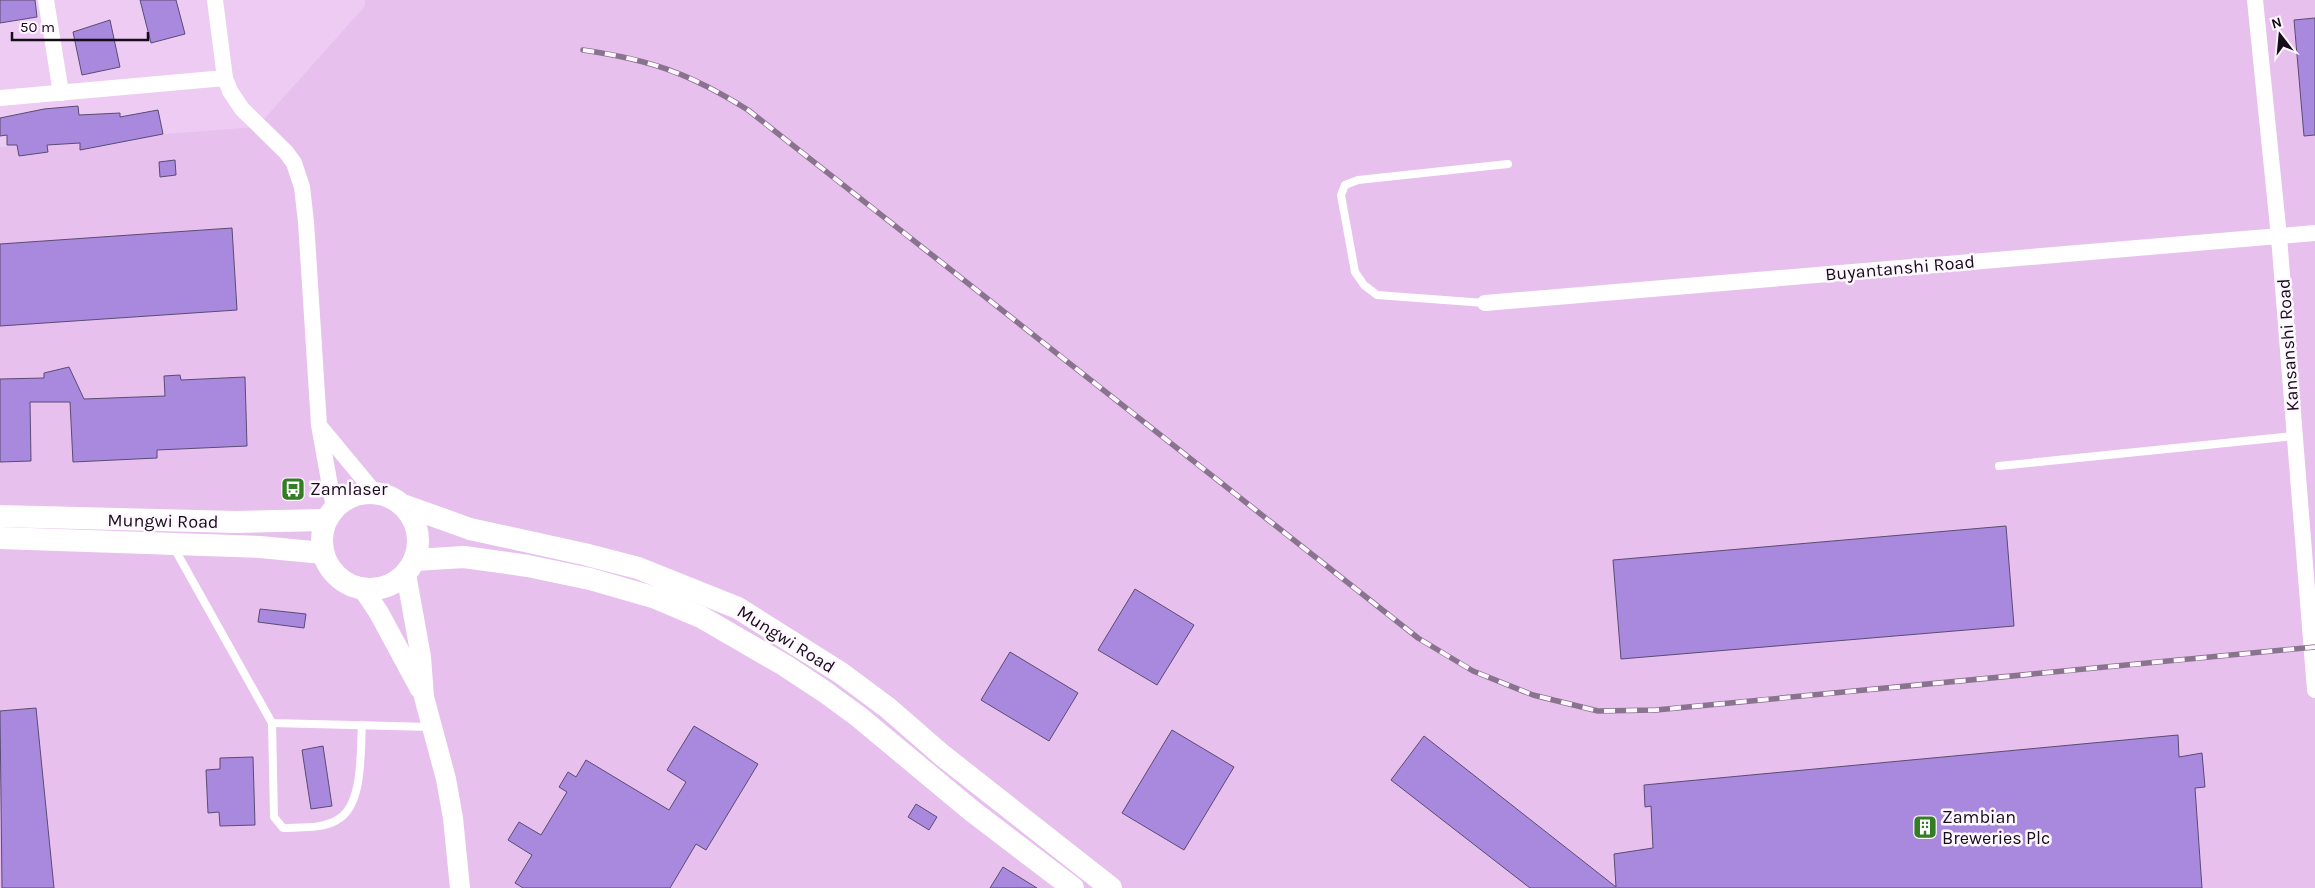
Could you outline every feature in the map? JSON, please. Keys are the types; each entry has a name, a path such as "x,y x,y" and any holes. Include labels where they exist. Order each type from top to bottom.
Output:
{"main road":[{"path":"375,493 385,495 402,505 416,525 418,549 410,567 386,587 363,590 337,578 328,566 323,553 322,531 330,514 346,499 360,494 375,493"},
{"name":"Mungwi Road","path":"402,505 470,529 638,568 738,608 841,673 888,708 942,755 1111,888"},
{"name":"Mungwi Road","path":"0,516 236,522 330,514"},
{"name":"Mungwi Road","path":"0,538 172,543 323,553"},
{"name":"Mungwi Road","path":"410,567 464,557 528,566 590,579 656,598 701,617 784,665 825,692 859,717 972,811 1072,888"}],"street":[{"path":"46,0 61,93"},
{"path":"215,0 225,78 230,91 242,109 286,152 294,163 302,187 306,222 319,426 330,514"},
{"name":"Kansanshi Road","path":"2255,0 2279,237 2315,690"},
{"path":"0,98 225,78"},
{"name":"Buyantanshi Road","path":"1485,303 2315,233"},
{"path":"319,426 375,493"},
{"path":"410,567 424,697"},
{"path":"363,590 406,662 424,697 452,808 460,888"}],"lane":[{"path":"1485,303 1377,295 1364,285 1354,272 1341,195 1345,185 1358,180 1508,164"},
{"path":"1999,466 2294,436"},
{"path":"172,543 272,723 274,816 283,828 318,826 338,820 345,814 358,792 362,725"},
{"path":"272,723 433,727"}],"shaded area":[{"path":"365,0 2315,0 2315,888 0,888 0,147 257,127 365,6"}],"building":[{"path":"0,0 35,0 37,17 0,23"},
{"path":"140,0 176,0 185,34 151,43"},
{"path":"2315,18 2315,135 2304,136 2294,20"},
{"path":"110,20 120,67 82,75 73,32"},
{"path":"78,106 79,115 120,113 120,117 158,110 163,134 80,150 80,143 47,145 48,152 19,156 17,145 7,145 7,135 0,136 0,118 44,109"},
{"path":"175,160 176,175 160,177 159,162"},
{"path":"232,228 237,310 0,326 0,244"},
{"path":"69,367 84,399 165,396 164,376 180,375 181,380 245,377 247,446 157,450 157,458 73,462 70,402 30,402 31,461 0,462 0,379 44,378 44,373"},
{"path":"2006,526 2014,626 1621,659 1613,560"},
{"path":"1135,589 1194,625 1157,685 1098,650"},
{"path":"260,609 306,614 304,628 258,622"},
{"path":"1010,652 1078,693 1049,741 981,700"},
{"path":"36,708 54,888 2,888 0,711"},
{"path":"694,726 758,764 706,850 696,844 670,888 523,888 515,883 532,855 508,840 519,822 541,835 567,792 559,787 568,772 576,777 586,760 669,810 686,782 667,770"},
{"path":"1172,730 1234,767 1184,850 1122,813"},
{"name":"Zambian Breweries Plc","path":"2178,735 2179,757 2202,753 2205,787 2195,788 2202,888 1530,888 1391,780 1424,736 1616,887 1614,854 1653,848 1651,806 1645,807 1644,785"},
{"path":"323,746 332,806 311,809 302,750"},
{"path":"253,757 255,825 220,826 219,812 208,813 206,770 220,769 220,758"},
{"path":"916,804 937,817 929,830 908,817"},
{"path":"1003,867 1037,888 990,888"}],"railway":[{"path":"583,50 629,58 669,70 707,86 748,110 1418,638 1473,671 1533,695 1598,711 1656,710 2315,647"}],"place":[{"name":"Zamlaser","path":"293,489"},
{"name":"Zambian Breweries Plc","path":"1925,827"}]}
